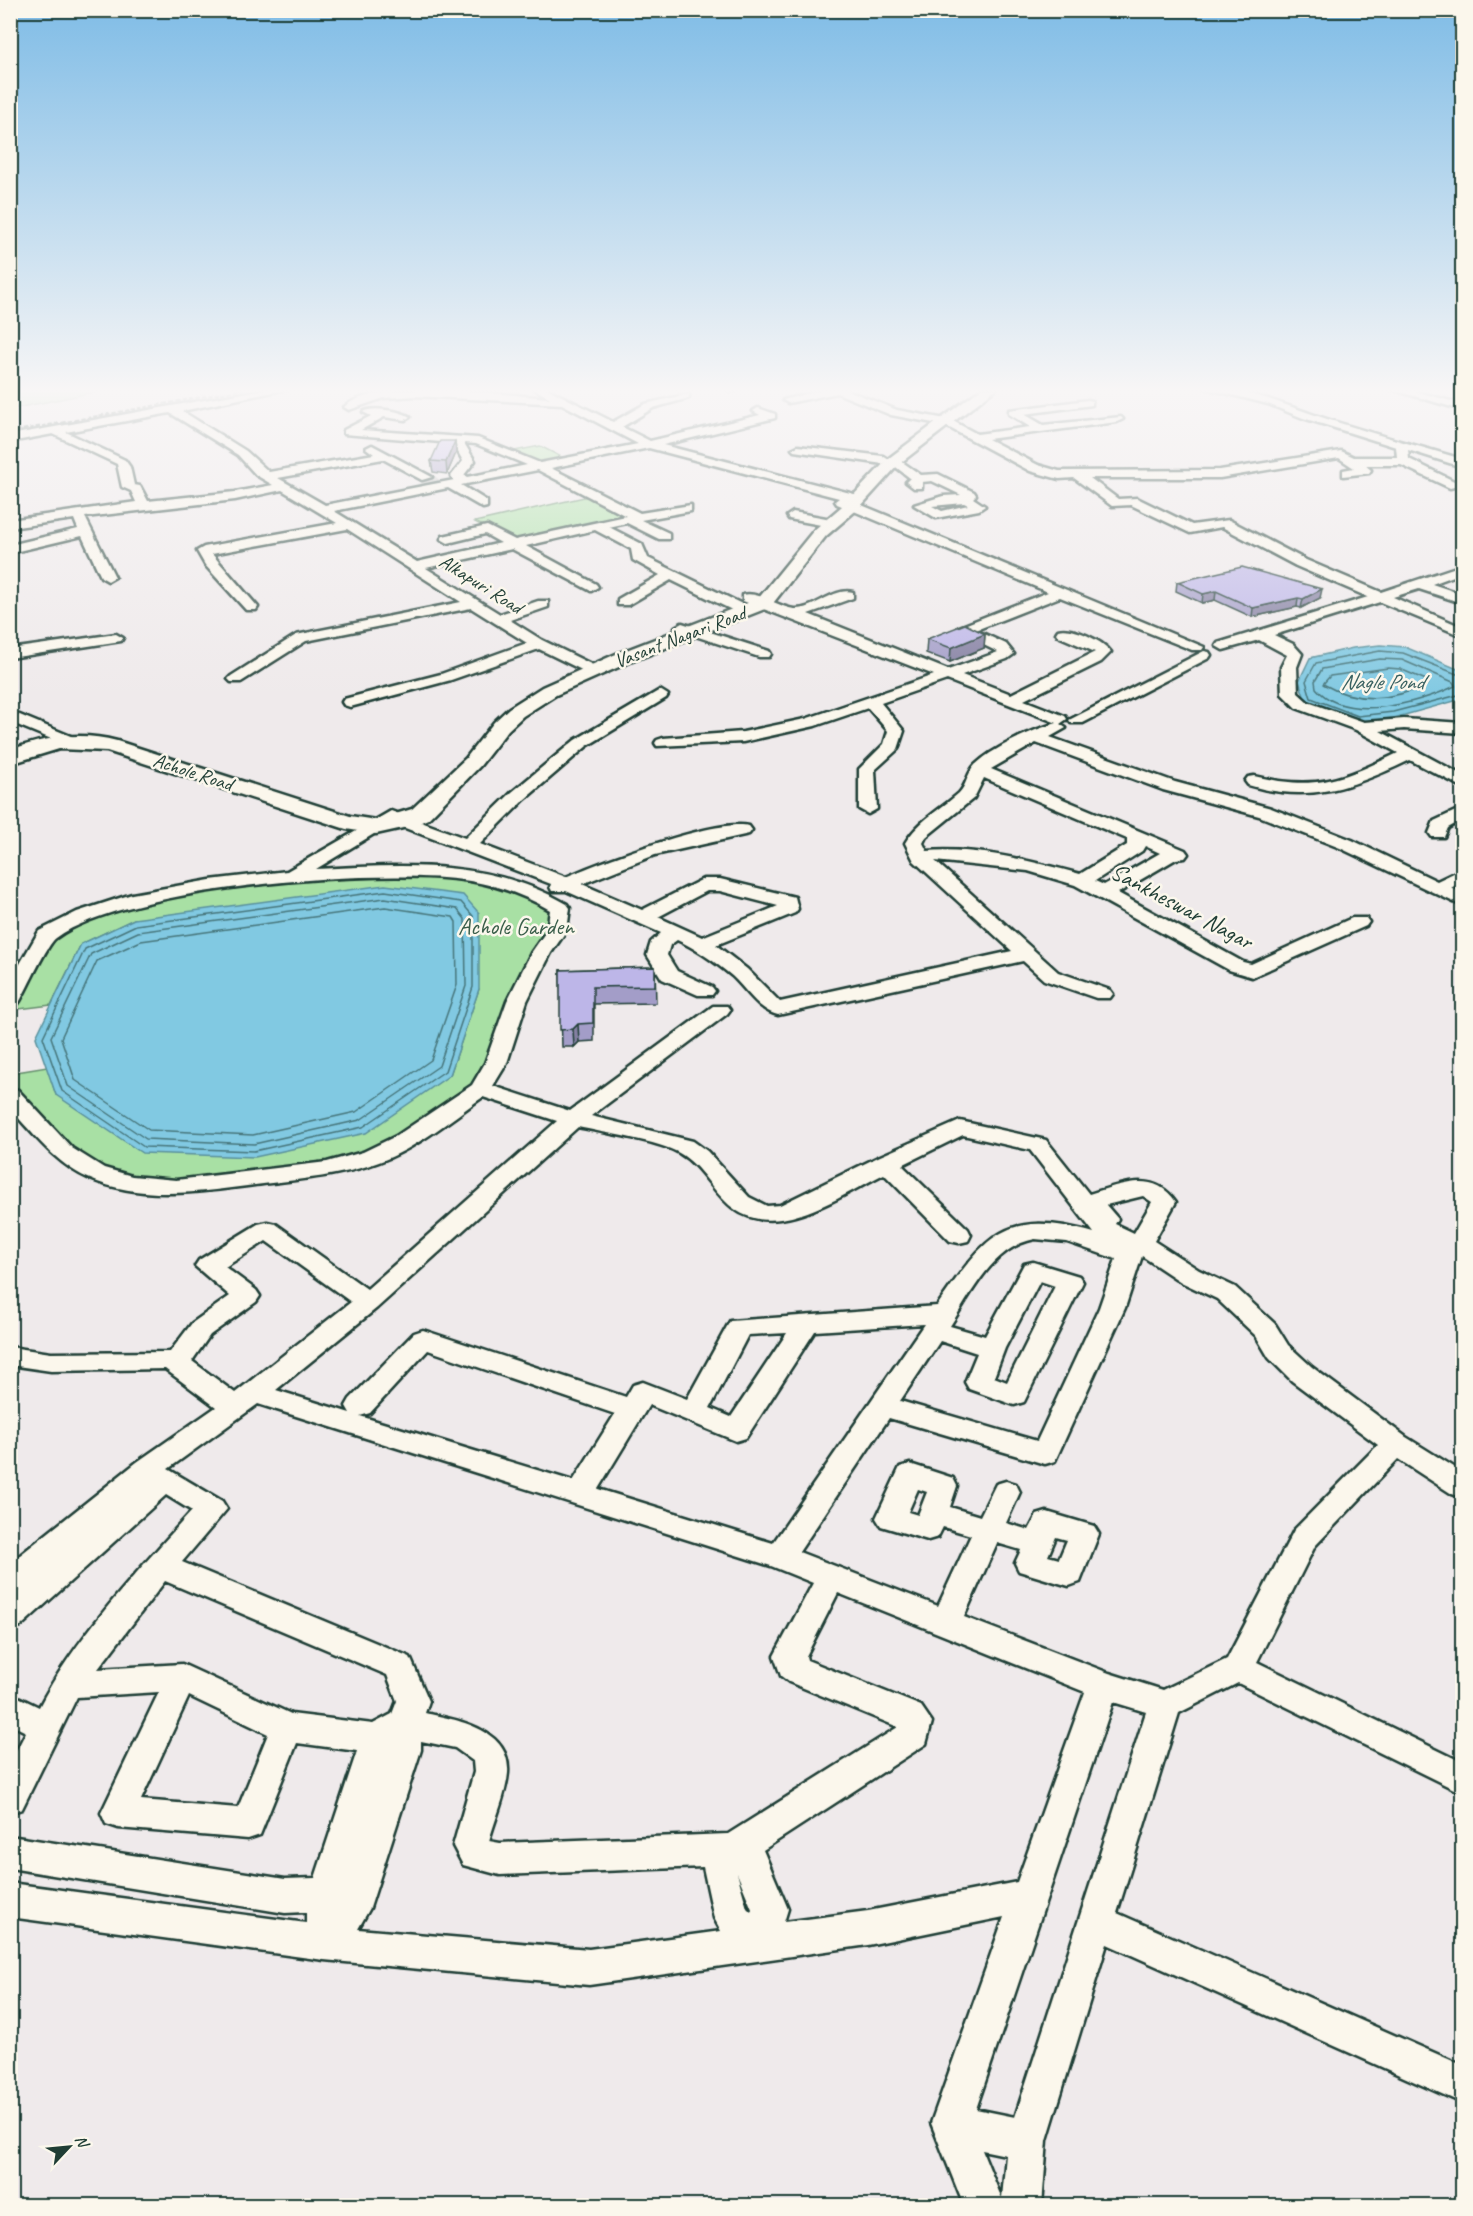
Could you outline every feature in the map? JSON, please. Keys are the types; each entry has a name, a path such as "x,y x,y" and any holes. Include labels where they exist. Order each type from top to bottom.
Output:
{"main road":[{"name":"Vasant Nagari Road","path":"390,821 429,807 516,712 549,691 589,669 750,603 858,491"},
{"name":"Vasant Nagari Road","path":"688,629 750,603 820,521 850,500"},
{"name":"Achole Road","path":"62,734 110,745 346,822 390,821"},
{"path":"10,744 62,734"},
{"path":"10,758 62,734"}],"street":[{"path":"137,491 143,505"},
{"path":"10,524 257,491"},
{"name":"Alkapuri Road","path":"294,491 540,644 589,669"},
{"path":"323,508 413,491"},
{"path":"455,491 483,504"},
{"path":"585,491 664,536"},
{"path":"819,491 850,500 934,542 1062,591 1201,651"},
{"path":"933,491 948,498 971,496 962,491"},
{"path":"1100,491 1116,503 1133,501 1190,529 1224,523 1291,558 1462,632"},
{"path":"416,566 687,508"},
{"path":"78,515 108,577"},
{"path":"793,516 820,521"},
{"path":"251,607 210,562 204,550 350,525"},
{"path":"597,526 633,544 637,547 638,557 671,574 750,603 795,614 1011,700 1058,724 1080,729 1083,723 1077,720 1201,651 1205,644 1223,646 1261,635 1462,569"},
{"path":"448,539 487,530 591,587"},
{"path":"10,549 86,531"},
{"path":"623,602 671,574"},
{"path":"1419,584 1462,599"},
{"path":"663,743 743,737 808,723 873,703 1006,654 1001,646 958,632 1062,591"},
{"path":"795,614 848,595"},
{"path":"236,679 301,638 475,603"},
{"path":"501,618 543,604"},
{"path":"688,629 764,654"},
{"path":"1011,700 1096,659 1104,652 1098,647 1063,633"},
{"path":"1261,635 1288,647 1295,654 1289,667 1290,694 1302,705 1362,728 1462,782"},
{"path":"10,654 116,638"},
{"path":"350,702 446,677 540,644"},
{"path":"899,655 921,646"},
{"path":"468,846 518,796 580,743 660,695"},
{"path":"868,809 867,769 892,746 896,731 873,703"},
{"name":"Achole Road","path":"10,716 62,734"},
{"path":"1058,724 979,770 971,792 918,834 914,843 920,857 1051,976 1104,994"},
{"path":"1362,728 1404,724 1462,728"},
{"path":"1035,737 1168,786 1265,812 1346,844 1462,900"},
{"path":"1254,781 1268,787 1290,790 1328,787 1358,778 1410,754"},
{"name":"Sankheswar Nagar","path":"979,770 1177,853 1112,888"},
{"path":"1438,833 1440,825 1462,813"},
{"path":"292,876 390,821 468,846 567,884 702,944 740,973 773,1007 778,1009 1028,954"},
{"path":"543,896 607,864 677,842 743,830"},
{"name":"Sankheswar Nagar","path":"1089,877 1136,847 1136,837"},
{"path":"920,857 943,855 1030,866 1089,877"},
{"path":"10,1001 46,935 84,916 132,900 210,886 292,876 448,873 499,881 543,896 560,908 558,930 541,953 517,1001 496,1063 480,1089 404,1140 371,1157 328,1169 176,1187 131,1183 96,1173 64,1153 10,1095"},
{"path":"1437,888 1462,874"},
{"name":"Sankheswar Nagar","path":"1089,877 1112,888 1236,966 1252,971 1359,922"},
{"path":"643,918 703,885 720,885 788,900 789,909 702,944"},
{"path":"675,932 661,942 657,955 669,975 705,991"},
{"path":"10,1581 155,1475 368,1302 573,1119 720,1010"},
{"path":"480,1089 573,1119 685,1146 699,1154 743,1206 755,1213 769,1215 785,1212 960,1128 1038,1145 1100,1225 1112,1235 1143,1237 1190,1276 1227,1293 1266,1330 1278,1351 1302,1374 1396,1444 1462,1486"},
{"path":"886,1162 959,1235"},
{"path":"176,1363 201,1329 247,1296 208,1266 267,1230 368,1302"},
{"path":"780,1557 882,1406 982,1259 1005,1241 1023,1234 1067,1233 1131,1255 1112,1308 1046,1454 882,1406"},
{"path":"694,1412 739,1327 807,1323 939,1322 992,1348"},
{"path":"580,1494 643,1392 736,1431 807,1323"},
{"path":"360,1406 423,1339 633,1410"},
{"path":"10,1356 51,1362 165,1360 176,1363 245,1400 580,1494 780,1557 1103,1684 1166,1704 1238,1668 1304,1538 1396,1444"},
{"path":"10,1798 67,1684 160,1566 212,1509 155,1475"},
{"path":"10,1617 155,1475"},
{"path":"946,1622 1006,1492"},
{"path":"933,1514 989,1532 1039,1544"},
{"path":"160,1566 399,1666 413,1701 391,1731 327,1894 324,1905 324,1942"},
{"path":"67,1684 182,1677 287,1728 463,1736 489,1753 491,1772 470,1846 475,1854 500,1858 733,1850 914,1734 917,1728 916,1722 909,1716 800,1673 792,1667 790,1656 832,1576"},
{"path":"1238,1668 1462,1778"},
{"path":"182,1677 118,1813 248,1824 287,1728"},
{"path":"985,2205 951,2123 1103,1684"},
{"path":"1022,2205 1027,2140 1166,1704"},
{"path":"10,1707 44,1726"},
{"path":"324,1942 352,1908 404,1750 391,1731"},
{"path":"733,1850 753,1863 770,1909 760,1944"},
{"path":"10,1852 285,1896 327,1894"},
{"path":"10,1900 324,1942 590,1967 868,1928 1028,1896"},
{"path":"1098,1922 1462,2084"},
{"path":"951,2123 1027,2140"}],"green space":[{"path":"593,495 633,516 515,542 475,522"},
{"name":"Achole Garden","path":"449,873 509,884 560,908 480,1089 371,1157 176,1187 96,1173 11,1095 11,1073 47,1067 56,1095 450,1075 479,989 134,919 81,944 51,1005 11,1010 11,1001 46,935 84,916 274,877"}],"water":[{"name":"Nagle Pond","path":"1380,645 1405,647 1460,670 1462,699 1394,718 1356,722 1306,702 1299,681 1310,658 1353,648"},
{"path":"385,885 463,895 479,913 479,989 450,1075 366,1133 255,1157 142,1153 56,1095 36,1037 81,944 134,919"}],"building":[{"path":"1242,567 1322,589 1303,599 1298,598 1253,608 1216,591 1203,594 1177,582"},
{"path":"965,624 985,634 951,648 927,639"},
{"path":"655,967 655,986 593,987 593,1023 578,1024 573,1029 560,1030 560,970"}]}
